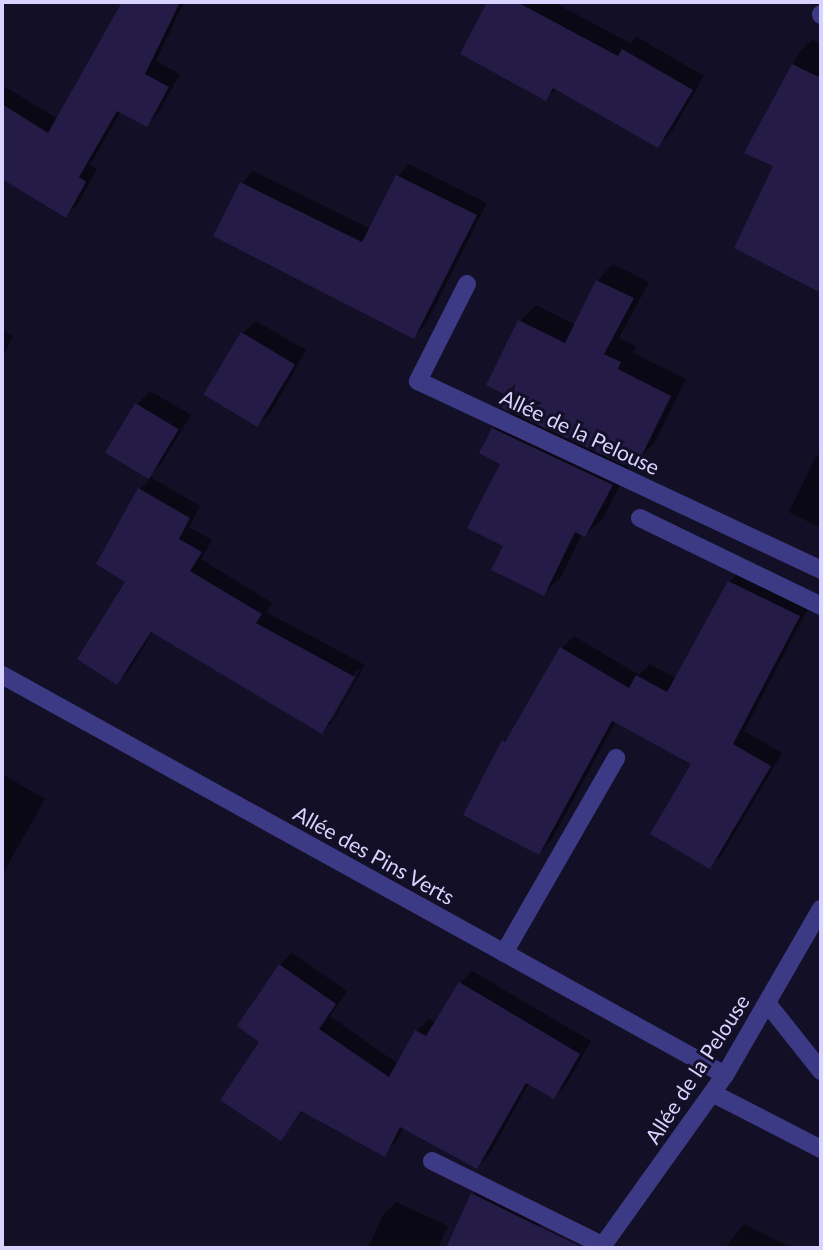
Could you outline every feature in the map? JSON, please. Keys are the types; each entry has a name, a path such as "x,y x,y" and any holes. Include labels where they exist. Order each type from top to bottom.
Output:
{"street":[{"name":"Allée de la Pelouse","path":"467,284 418,381 821,570"},
{"path":"640,518 821,607"},
{"name":"Allée des Pins Verts","path":"2,675 725,1075"},
{"path":"504,953 616,758"},
{"name":"Allée de la Pelouse","path":"603,1247 725,1075 821,909"},
{"path":"767,1003 821,1071"},
{"path":"712,1094 821,1149"},
{"path":"432,1161 603,1247"}],"building":[{"path":"122,2 180,2 145,74 169,87 147,127 117,111 79,177 86,182 66,218 2,179 2,104 48,133"},
{"path":"487,2 517,2 618,56 622,49 693,90 658,148 553,88 546,101 460,54"},
{"path":"792,64 821,78 821,293 734,248 773,166 744,153"},
{"path":"396,175 477,215 414,339 213,236 240,182 362,242"},
{"path":"596,280 634,298 604,354 621,362 618,369 671,396 639,461 629,456 624,465 502,408 508,396 486,385 518,320 565,343"},
{"path":"241,332 295,364 257,427 203,395"},
{"path":"135,403 179,429 149,479 105,453"},
{"path":"492,428 613,485 585,537 575,532 544,596 491,570 503,546 467,528 500,464 479,453"},
{"path":"138,488 190,518 179,539 202,552 190,571 262,614 256,623 355,677 322,734 151,632 117,685 77,659 125,582 96,564"},
{"path":"728,581 800,616 733,744 771,766 710,869 650,834 691,764 612,721 539,855 463,815 502,740 505,742 560,647 629,688 636,675 667,692"},
{"path":"279,964 336,1004 319,1029 389,1077 415,1030 426,1036 459,982 580,1054 554,1099 526,1083 477,1169 400,1127 385,1157 301,1111 281,1141 220,1100 259,1042 237,1026"},
{"path":"471,1193 583,1248 446,1248"}]}
